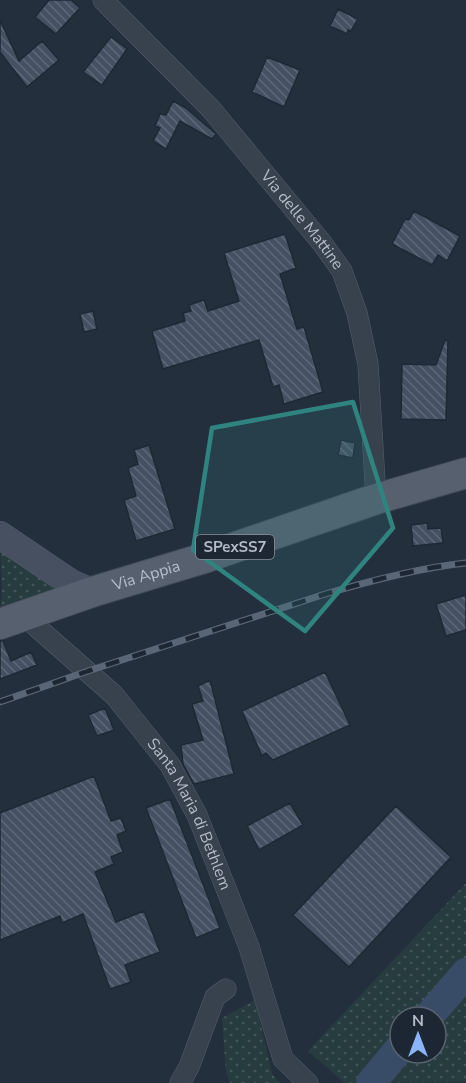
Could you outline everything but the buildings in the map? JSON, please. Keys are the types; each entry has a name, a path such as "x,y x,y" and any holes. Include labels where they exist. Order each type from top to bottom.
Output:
{"main road":[{"name":"Via Appia","path":"12,620 376,499 466,473"},
{"path":"0,535 71,583 92,592"}],"street":[{"name":"Via delle Mattine","path":"103,0 211,109 322,243 342,271 357,313 368,364 376,499"},
{"name":"Santa Maria di Bethlem","path":"12,620 114,695 170,765 197,815 249,947 283,1059 308,1083"},
{"path":"180,1083 189,1066 215,997 226,989"}],"highlighted area":[{"path":"353,402 393,528 305,631 193,550 212,428"}],"green space":[{"path":"0,541 50,581 52,587 50,593 0,610 2,584"},
{"path":"466,883 466,1082 345,1083 308,1051"},
{"path":"255,1000 272,1073 279,1083 230,1083 226,1072 222,1018"}],"waterway":[{"path":"438,1005 466,973"},
{"path":"371,1083 388,1062"}],"railway":[{"path":"0,702 322,595 394,576 466,563"}]}
